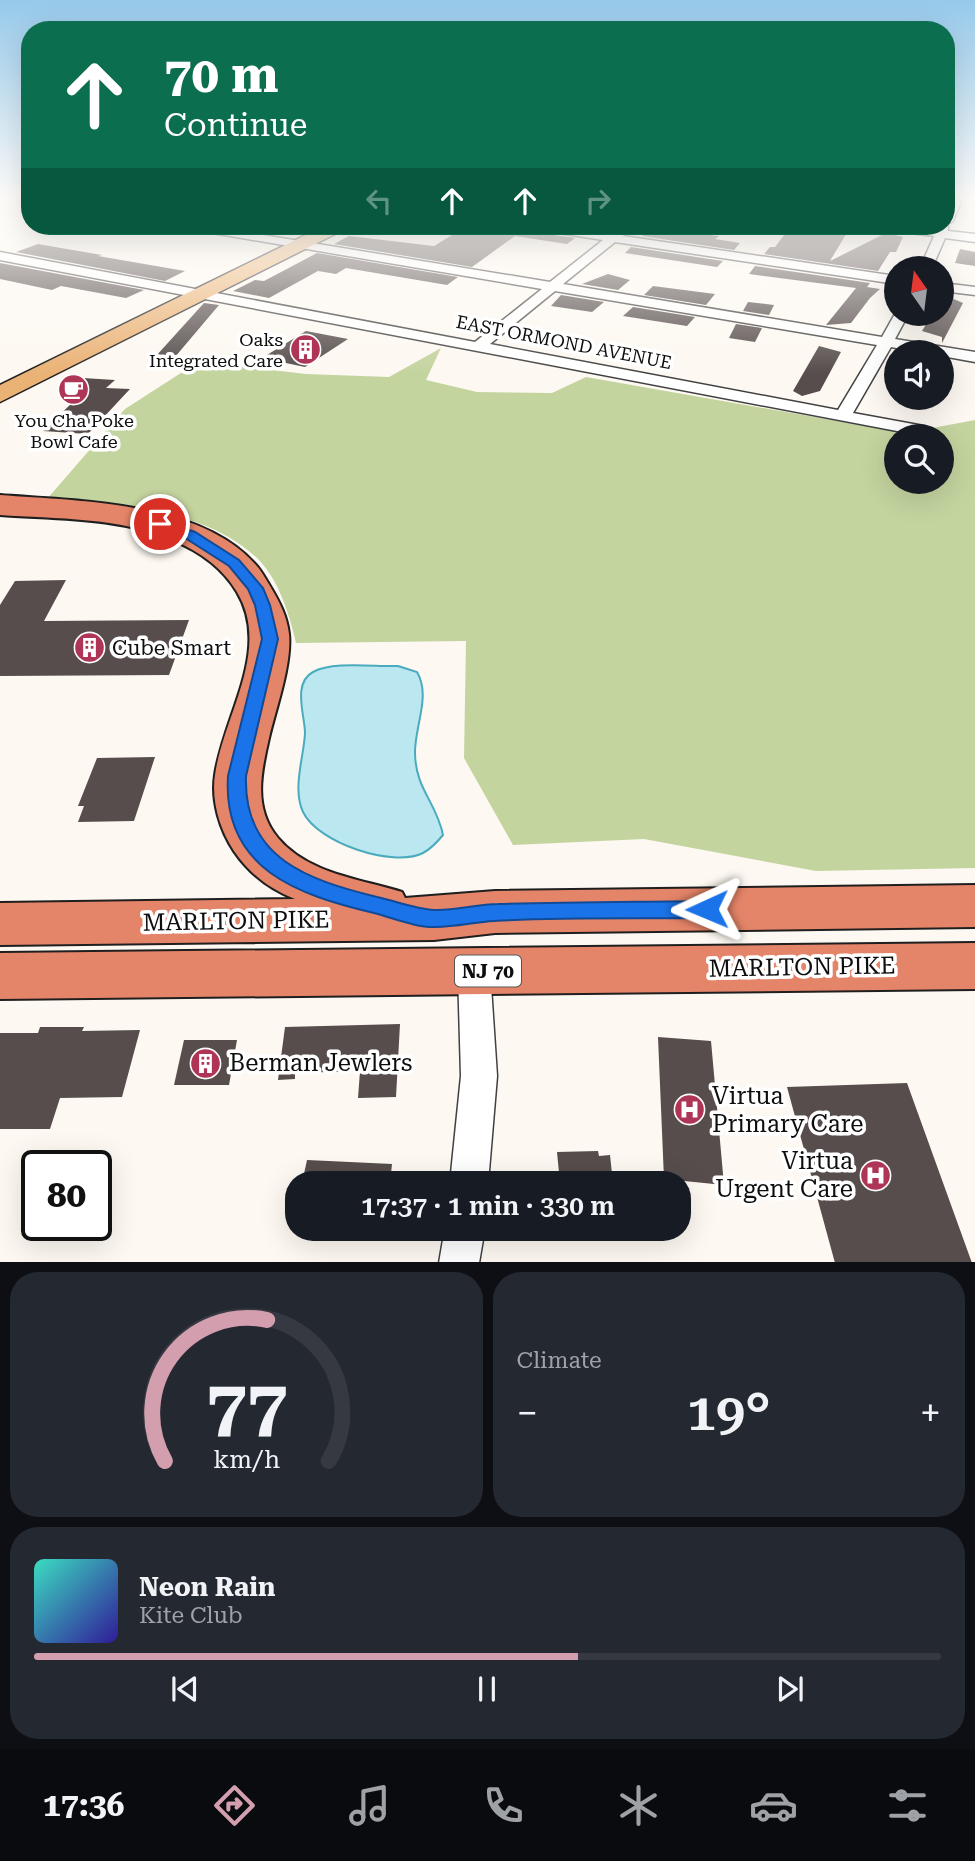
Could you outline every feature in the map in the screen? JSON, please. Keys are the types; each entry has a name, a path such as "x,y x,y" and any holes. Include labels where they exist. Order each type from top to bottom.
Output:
{"highway":[{"path":"0,505 101,513 160,524 190,535 234,563 255,588 268,623 270,639 237,776 236,797 247,833 263,856 291,878 347,898 434,919"},
{"name":"MARLTON PIKE","path":"0,924 434,919 508,912 975,906"},
{"name":"MARLTON PIKE","path":"0,976 975,966"}],"main road":[{"path":"0,395 265,256"},
{"path":"0,379 193,292"}],"street":[{"name":"EAST ORMOND AVENUE","path":"0,256 885,424"},
{"path":"367,256 884,342"},
{"path":"478,347 591,256"},
{"path":"734,256 884,278"},
{"path":"954,288 975,291"},
{"path":"842,416 884,345"},
{"path":"954,353 975,357"},
{"path":"470,1171 479,1076 474,971"},
{"path":"459,1262 463,1241"}],"green space":[{"path":"441,348 426,380 477,392 552,393 586,377 884,429 884,494 954,494 954,424 975,420 975,868 816,871 644,839 513,845 464,758 466,641 296,643 278,588 259,560 237,542 187,519 159,512 47,499 125,409 184,371 210,363 306,374 389,377"}],"water":[{"path":"398,666 417,672 421,681 423,701 416,742 416,765 443,835 423,853 410,857 376,855 357,850 324,834 303,812 299,793 305,733 301,692 307,677 313,672 331,667"}],"building":[{"path":"36,256 98,256 185,271 165,281"},
{"path":"312,256 334,256 458,277 447,285 346,268 336,274 318,271 269,298 233,291 255,280 264,281"},
{"path":"405,256 487,256 472,267"},
{"path":"644,256 689,256 723,261 717,267"},
{"path":"777,256 833,256 830,261 840,256 888,256 884,256 878,271"},
{"path":"958,256 975,256 975,266 955,263"},
{"path":"0,263 144,290 126,298 61,286 52,290 0,279"},
{"path":"755,266 870,283 867,287 880,289 851,323 826,325 856,288 749,274"},
{"path":"608,274 630,280 618,290 582,284"},
{"path":"653,286 715,294 706,305 644,295"},
{"path":"561,295 604,302 592,312 551,306"},
{"path":"954,299 963,303 954,320"},
{"path":"748,302 774,305 769,315 743,311"},
{"path":"204,303 219,305 175,357 156,356"},
{"path":"633,307 695,317 687,326 623,316"},
{"path":"736,324 762,328 755,342 729,338"},
{"path":"925,326 951,326 944,340 942,337 922,331"},
{"name":"Oaks Integrated Care","path":"306,331 348,339 305,367 262,358"},
{"path":"819,346 841,352 820,391 802,396 793,391"},
{"path":"83,378 115,380 106,388 130,389 88,434 43,431 76,399 62,398"},
{"name":"Cube Smart","path":"66,580 44,621 189,620 169,675 0,676 0,605 15,581"},
{"path":"155,757 134,821 78,822 84,806 78,806 97,758"},
{"path":"400,1024 396,1097 358,1098 360,1071 295,1073 295,1079 278,1080 285,1027"},
{"path":"40,1027 84,1027 82,1031 140,1030 122,1097 60,1098 50,1129 0,1129 0,1033 38,1033"},
{"name":"Virtua Primary Care","path":"658,1037 711,1041 724,1185 691,1182 691,1171 664,1171"},
{"name":"Berman Jewlers","path":"184,1040 237,1040 229,1085 174,1085"},
{"name":"Virtua Urgent Care","path":"907,1083 972,1262 835,1262 787,1087"},
{"path":"598,1151 599,1156 610,1155 612,1171 559,1171 557,1152"},
{"path":"307,1160 392,1164 391,1171 305,1171"}],"place":[{"name":"Oaks Integrated Care","path":"306,349"},
{"name":"You Cha Poke Bowl Cafe","path":"74,389"},
{"name":"Cube Smart","path":"89,648"},
{"name":"Berman Jewlers","path":"206,1063"},
{"name":"Virtua Primary Care","path":"689,1110"},
{"name":"Virtua Urgent Care","path":"876,1175"}],"route":[{"path":"160,524 190,535 234,563 255,588 262,605 270,639 237,776 236,797 247,833 263,856 291,878 347,898 434,919 495,912 707,909"}]}
